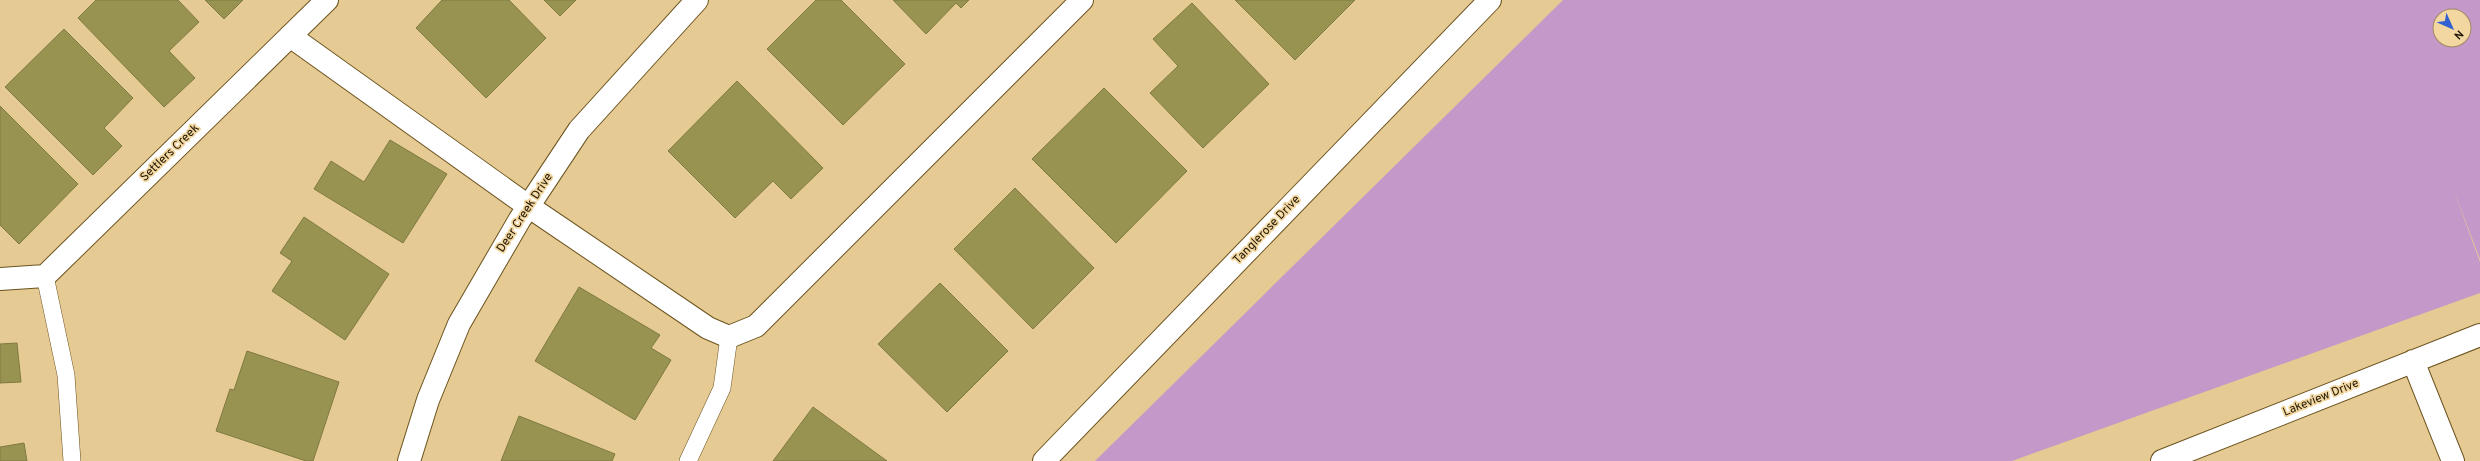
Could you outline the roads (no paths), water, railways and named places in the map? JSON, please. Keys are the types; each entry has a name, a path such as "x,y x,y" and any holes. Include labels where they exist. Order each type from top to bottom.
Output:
{"street":[{"name":"Settlers Creek","path":"44,276 327,0"},
{"name":"Deer Creek Drive","path":"409,461 428,400 459,324 528,206 579,130 697,0"},
{"path":"290,36 528,206 708,328 729,336 756,326 1082,0"},
{"name":"Tanglerose Drive","path":"1044,461 1490,0"},
{"path":"0,279 44,276"},
{"name":"Lakeview Drive","path":"2162,461 2480,335"},
{"path":"2413,361 2454,461"}],"lane":[{"path":"44,276 66,376 72,461"},
{"path":"688,461 722,388 729,336"}]}
